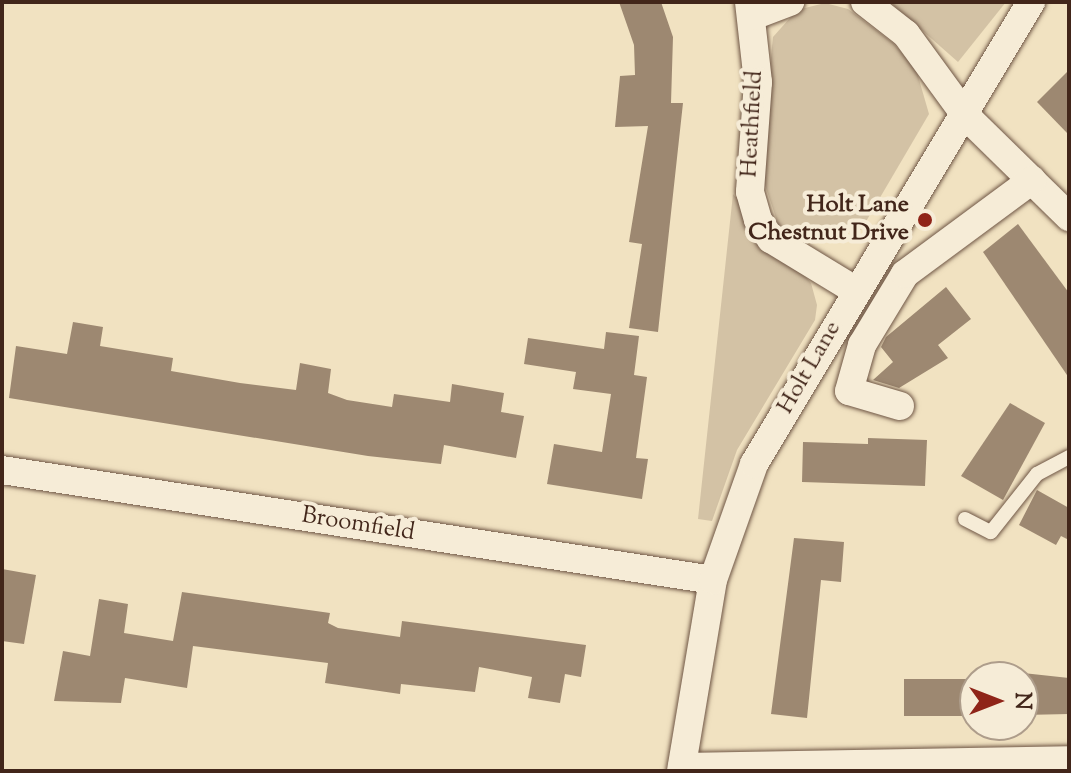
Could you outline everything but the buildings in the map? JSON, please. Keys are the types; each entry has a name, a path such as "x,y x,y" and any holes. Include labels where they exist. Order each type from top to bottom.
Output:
{"street":[{"path":"751,9 790,2"},
{"path":"865,2 906,34 965,115 1069,217"},
{"name":"Holt Lane","path":"681,769 713,580 754,464 855,290 965,115 1031,2"},
{"name":"Heathfield","path":"751,9 758,82 750,192 758,220 771,239 855,290"},
{"path":"900,406 849,391 862,345 905,274 1032,180"},
{"name":"Broomfield","path":"2,470 713,580"},
{"path":"681,769 1069,760"}],"lane":[{"path":"965,519 991,532 1037,474 1069,457"}],"shaded area":[{"path":"890,2 1006,2 958,62"},
{"path":"825,3 848,9 893,43 916,69 929,114 861,230 807,239 779,227 760,170 773,37 797,10"},
{"path":"733,194 811,283 817,305 815,320 737,450 712,521 698,519"}],"place":[{"name":"Holt Lane Chestnut Drive","path":"925,220"}]}
